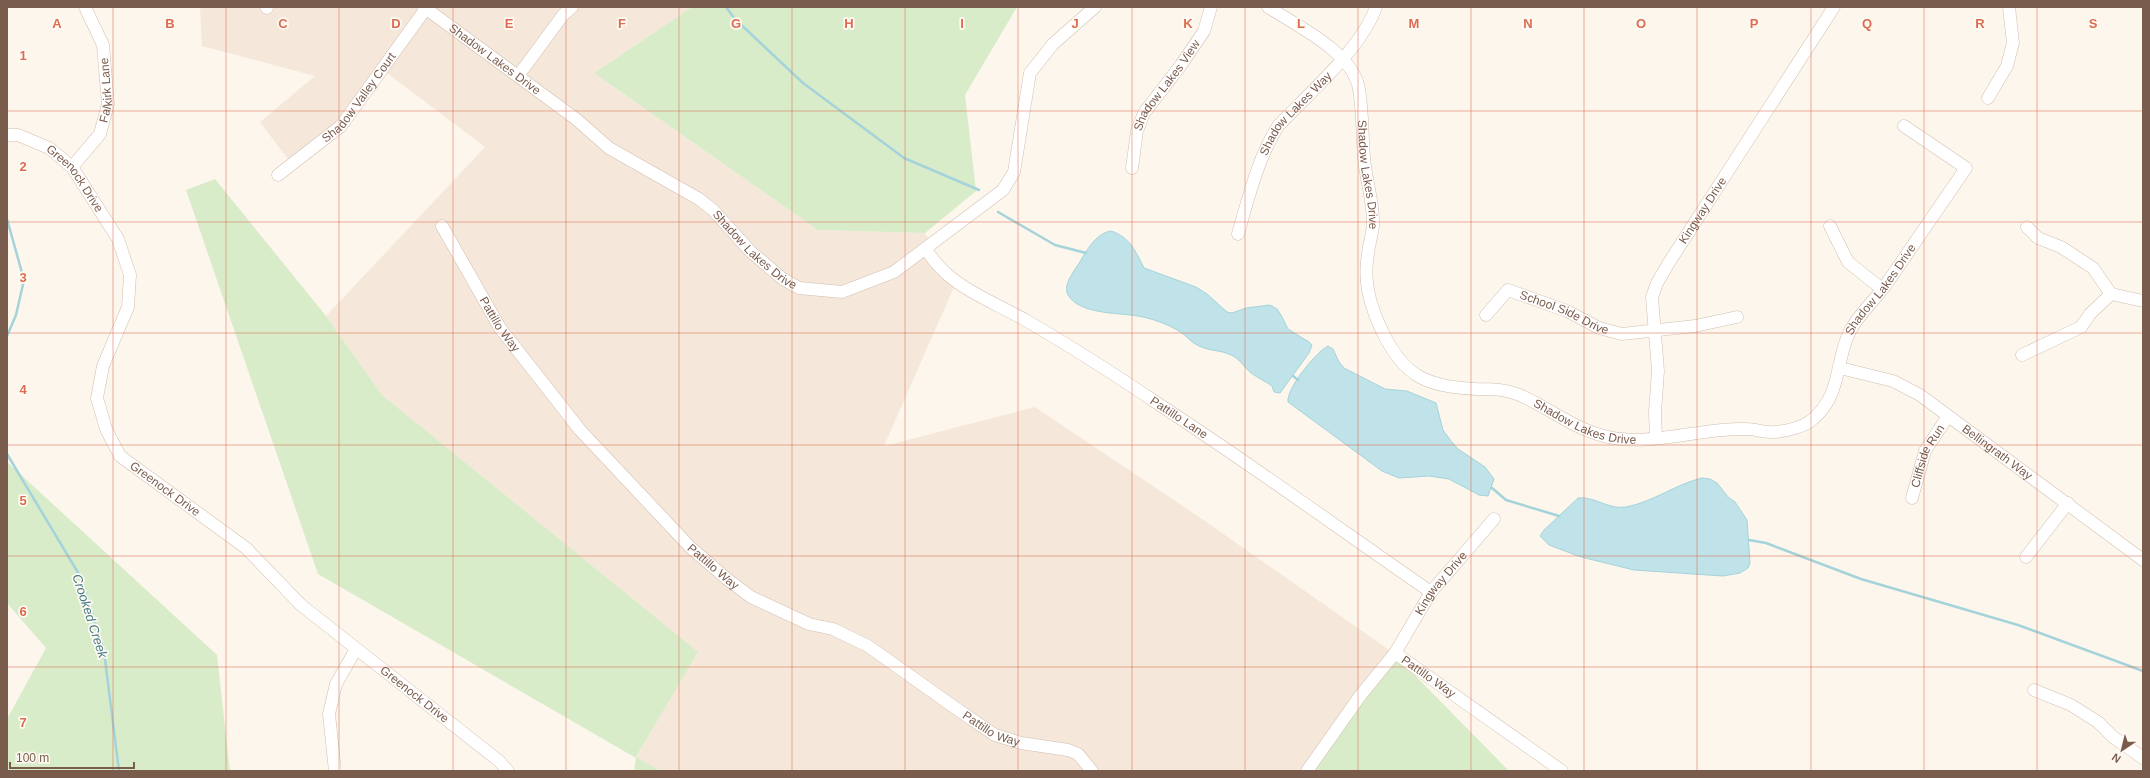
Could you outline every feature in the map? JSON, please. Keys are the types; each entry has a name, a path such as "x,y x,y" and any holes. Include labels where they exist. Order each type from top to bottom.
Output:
{"street":[{"name":"Falkirk Lane","path":"72,167 100,134 108,104 103,45 85,7"},
{"name":"Shadow Lakes Drive","path":"426,7 576,119 609,148 699,199 713,210 751,252 782,279 799,288 842,292 894,272 1003,190 1014,172 1030,73 1053,44 1095,7"},
{"name":"Shadow Valley Court","path":"278,175 341,126 426,7"},
{"path":"518,76 563,15 572,7"},
{"name":"Shadow Lakes View","path":"1132,168 1137,131 1144,113 1181,65 1204,31 1211,7"},
{"name":"Shadow Lakes Drive","path":"1268,7 1324,42 1342,58 1352,71 1359,87 1364,155 1368,189 1372,201 1373,234 1365,275 1368,294 1383,332 1394,352 1405,366 1417,377 1444,386 1497,389 1515,393 1570,423 1608,437 1656,438 1747,428 1776,432 1798,427 1811,421 1825,407 1840,368 1845,342 1850,329 1882,289 1966,168 1904,126"},
{"name":"Shadow Lakes Way","path":"1238,234 1260,161 1269,140 1278,126 1360,39 1372,19 1376,7"},
{"name":"Kingway Drive","path":"1656,438 1655,412 1658,380 1652,297 1656,283 1834,7"},
{"path":"1988,98 2007,66 2013,43 2009,7"},
{"name":"Greenock Drive","path":"7,135 18,136 49,148 72,167 118,239 130,275 128,308 103,366 97,398 106,429 120,456 246,548 301,605 499,761 508,771"},
{"name":"Pattillo Way","path":"442,226 500,328 580,430 690,547 727,579 752,596 809,624 833,629 868,646 995,735 1021,743 1068,750 1078,754 1092,771"},
{"path":"1830,226 1848,262 1882,289"},
{"path":"2027,226 2038,238 2062,247 2093,268 2111,294 2143,301"},
{"name":"Pattillo Lane","path":"926,249 933,261 950,278 974,294 1027,321 1160,405 1431,592"},
{"name":"School Side Drive","path":"1486,315 1508,290 1567,311 1592,325 1610,332 1629,334 1655,331"},
{"path":"2022,355 2081,327 2090,314 2111,294"},
{"path":"1655,331 1737,317"},
{"name":"Bellingrath Way","path":"1840,368 1893,381 1920,395 2068,503 2143,560"},
{"name":"Cliffside Run","path":"1912,498 1925,451 1948,416"},
{"path":"2026,556 2068,503"},
{"name":"Kingway Drive","path":"1394,654 1431,592 1494,519"},
{"path":"335,771 329,714 336,684 356,649"},
{"name":"Pattillo Way","path":"1307,771 1360,696 1394,654 1562,771"},
{"path":"2034,690 2071,705 2098,722 2113,737 2143,758"}],"shaded area":[{"path":"200,7 692,7 594,73 818,230 925,233 954,287 884,446 1035,407 1205,521 1392,652 1301,771 661,771 636,758 697,652 382,395 326,316 485,147 383,70 344,125 290,162 260,122 315,76 202,46"}],"green space":[{"path":"692,7 1017,7 965,95 976,191 925,233 818,230 594,73"},
{"path":"215,179 326,316 382,395 698,652 636,757 661,771 634,771 636,758 318,574 186,190"},
{"path":"7,462 217,655 230,771 7,771 7,719 46,648 7,603"},
{"path":"1392,652 1509,771 1301,771"}],"water":[{"path":"1111,231 1128,241 1144,268 1196,287 1207,294 1227,312 1232,313 1246,308 1270,305 1277,309 1288,329 1312,345 1309,353 1280,393 1274,392 1272,386 1251,373 1234,356 1199,346 1182,333 1168,325 1134,315 1092,310 1082,307 1074,302 1068,295 1067,291 1070,277 1093,242 1101,235"},
{"path":"1328,346 1333,349 1339,362 1344,368 1385,389 1407,391 1436,403 1443,430 1451,441 1458,449 1485,467 1494,479 1488,496 1479,495 1449,479 1429,476 1399,478 1382,471 1288,402 1292,389 1303,371 1316,355"},
{"path":"1702,478 1710,479 1717,483 1728,497 1735,502 1747,520 1750,563 1748,568 1740,573 1723,576 1634,570 1581,557 1549,545 1540,536 1544,530 1578,498 1590,499 1614,507 1626,507 1636,505 1683,484"}],"waterway":[{"path":"726,7 735,19 803,83 904,158 979,190"},
{"path":"998,212 1055,245 1086,253"},
{"name":"Crooked Creek","path":"7,219 24,280 16,315 7,336"},
{"path":"1293,376 1298,380"},
{"name":"Crooked Creek","path":"7,454 80,576 104,651 119,771"},
{"path":"1492,488 1506,500 1559,516"},
{"path":"1749,540 1766,543 1861,579 2018,625 2143,671"}]}
